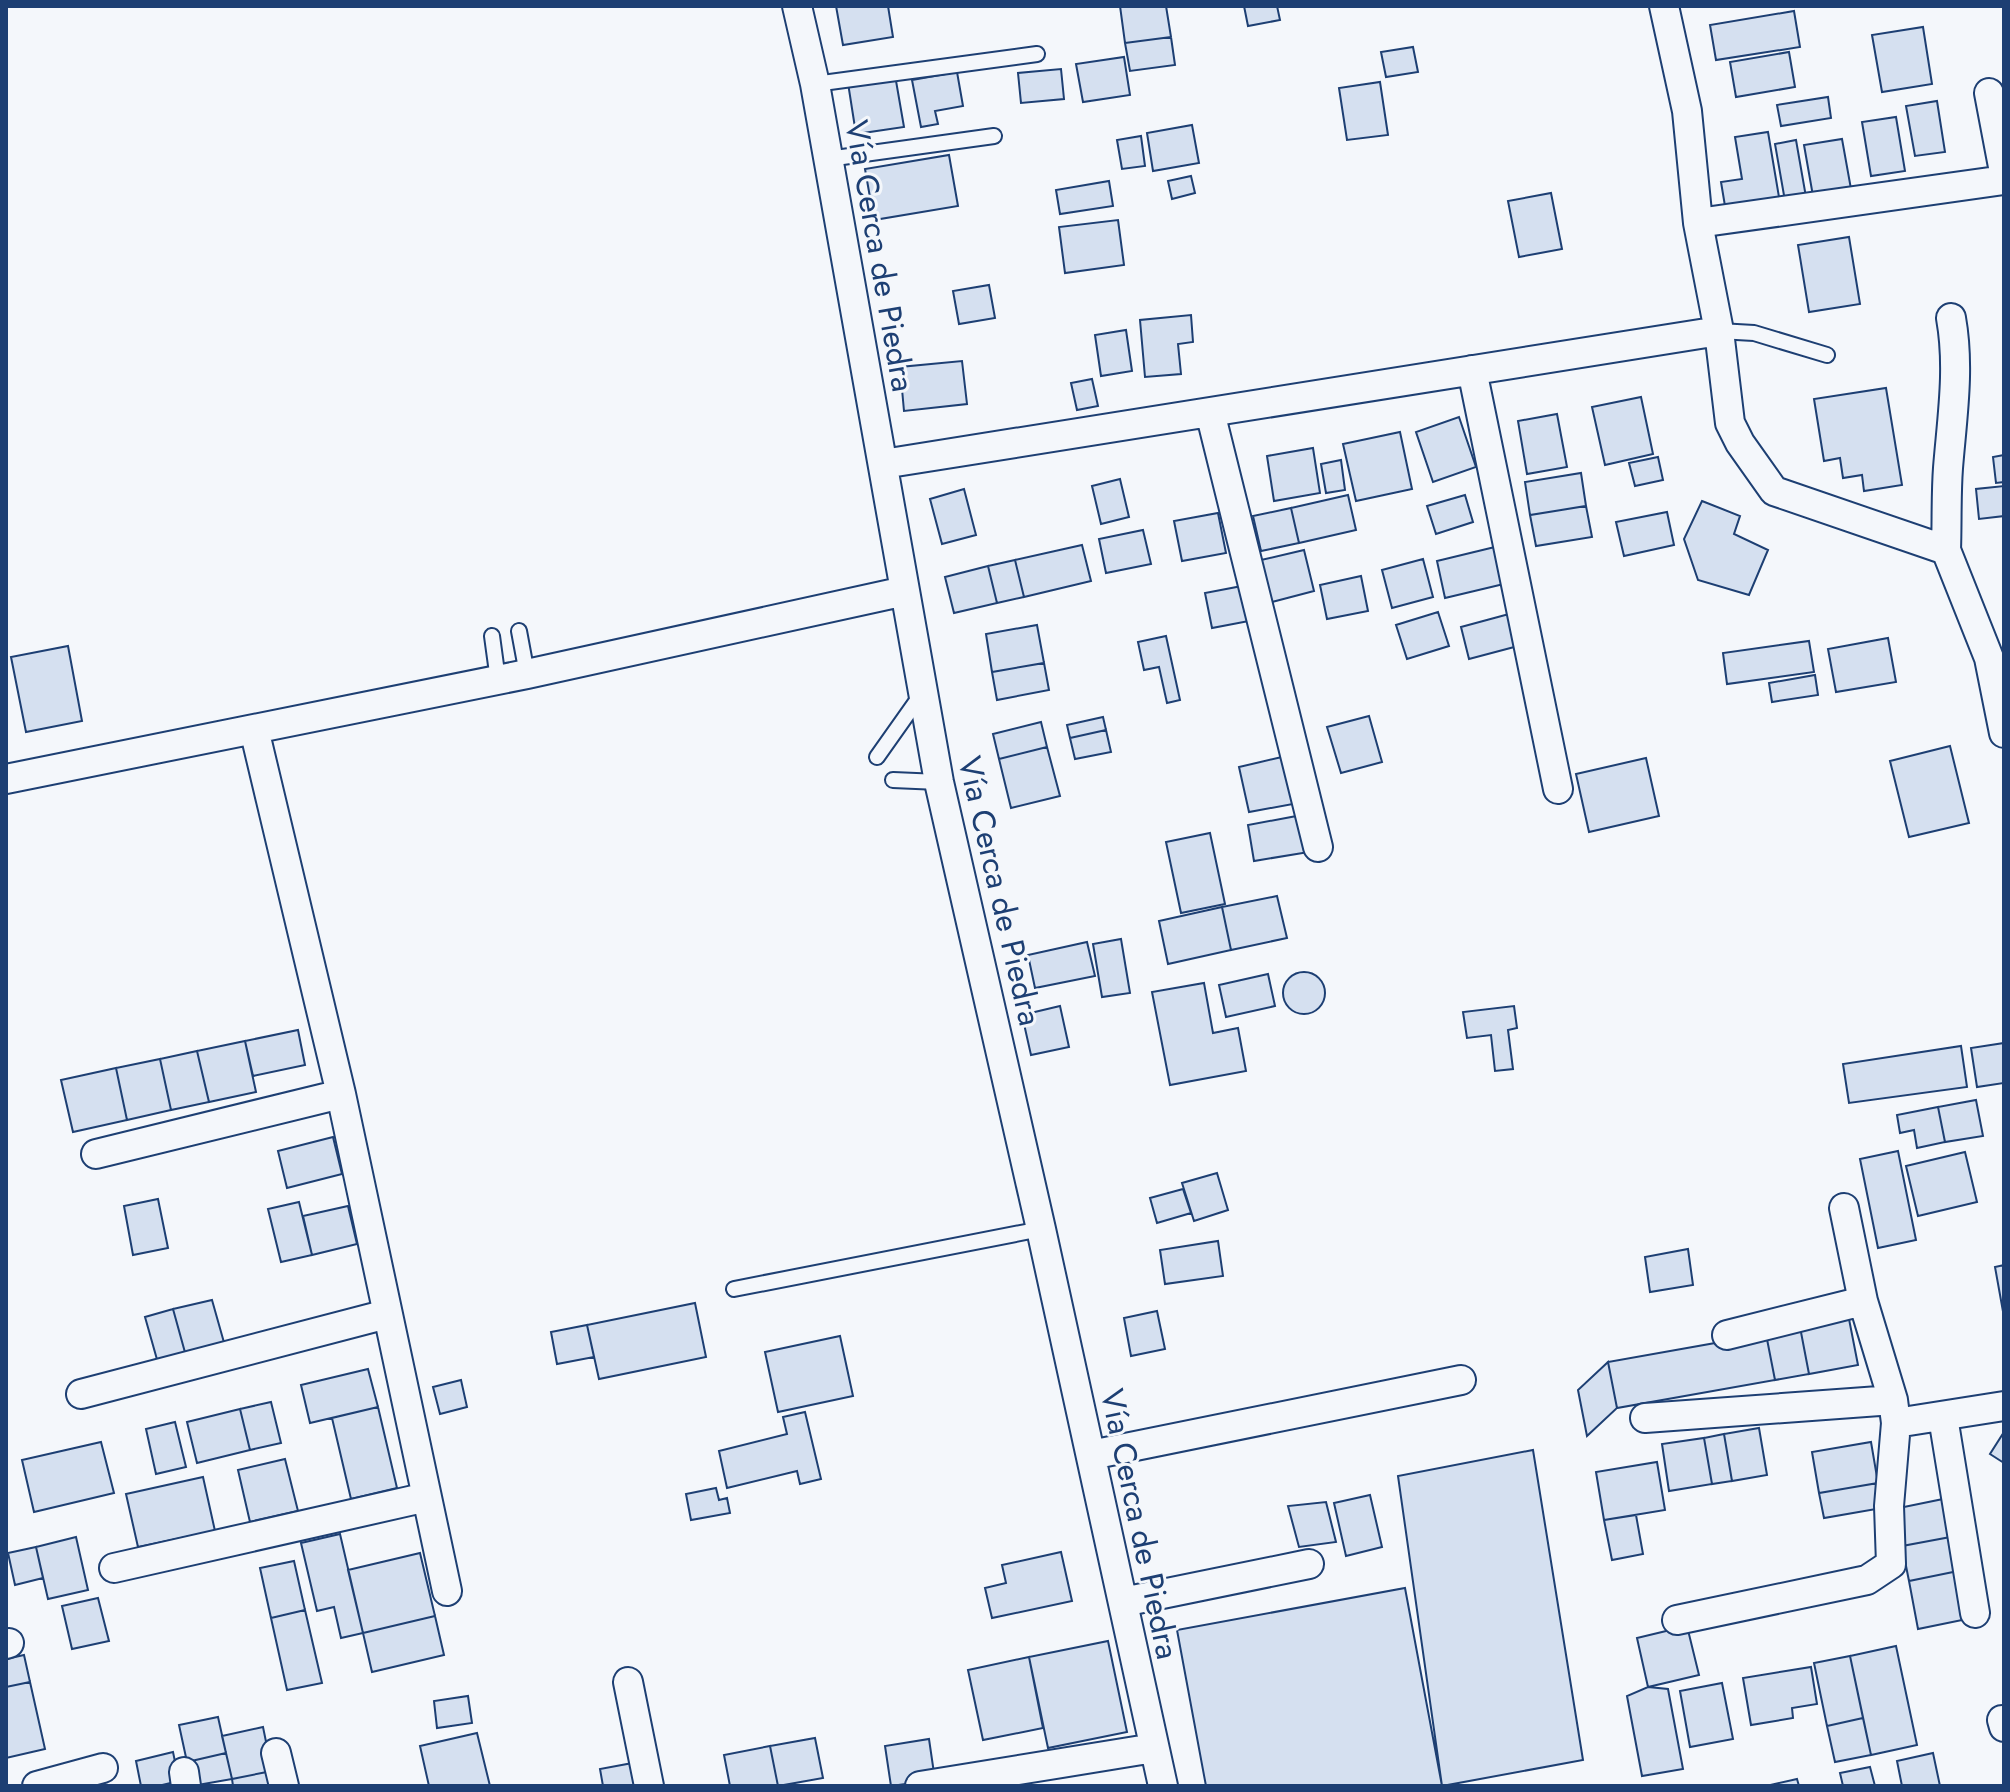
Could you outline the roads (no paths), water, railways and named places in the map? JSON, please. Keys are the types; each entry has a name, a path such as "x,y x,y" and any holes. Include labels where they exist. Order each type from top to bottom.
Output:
{"street":[{"name":"Vía Cerca de Piedra","path":"797,6 815,84 939,782 1163,1786"},
{"path":"1664,6 1687,111 1698,223 1719,331 1730,423 1740,443 1774,491 1946,550"},
{"path":"1989,93 2004,172"},
{"path":"1698,223 2004,180"},
{"path":"1951,318 1956,348 1946,550 1996,658 2004,733"},
{"path":"883,464 1719,331"},
{"path":"1472,370 1558,789"},
{"path":"1210,412 1318,847"},
{"path":"6,779 527,674 905,591"},
{"path":"254,729 341,1094 447,1591"},
{"path":"96,1154 341,1094"},
{"path":"1677,1620 1867,1580 1891,1564 1889,1506 1894,1412 1863,1301 1844,1208"},
{"path":"1727,1335 1863,1301"},
{"path":"81,1394 387,1314"},
{"path":"1091,1455 1461,1380"},
{"path":"1645,1418 1894,1412 1943,1417 2004,1406"},
{"path":"1943,1417 1975,1613"},
{"path":"114,1568 427,1497"},
{"path":"1123,1602 1309,1564"},
{"path":"628,1682 649,1786"},
{"path":"920,1786 1154,1748"},
{"path":"276,1753 284,1786"},
{"path":"37,1786 103,1768"}],"lane":[{"path":"815,84 1037,54"},
{"path":"828,159 994,136"},
{"path":"1719,331 1754,333 1827,355"},
{"path":"519,631 527,674"},
{"path":"492,636 498,680"},
{"path":"877,757 923,692"},
{"path":"893,780 939,782"},
{"path":"734,1289 1041,1229"}]}
